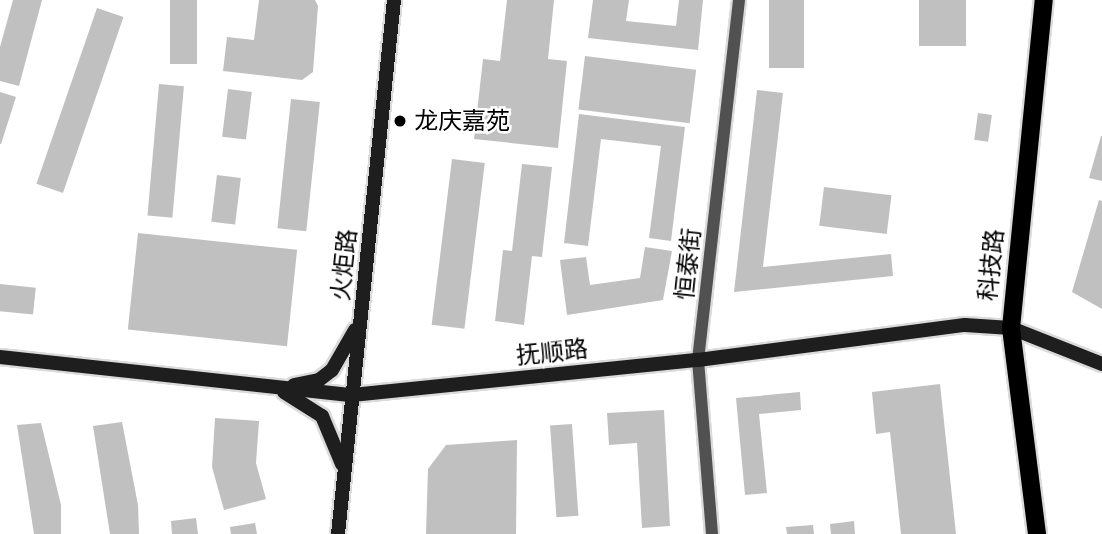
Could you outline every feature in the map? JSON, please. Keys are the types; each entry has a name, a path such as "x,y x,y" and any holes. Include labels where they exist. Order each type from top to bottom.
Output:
{"main road":[{"name":"科技路","path":"1037,534 1011,328 1044,0"}],"street":[{"name":"火炬路","path":"338,534 394,0"},
{"name":"恒泰街","path":"712,534 698,360 739,0"},
{"path":"276,389 320,380 332,370 349,346 362,312"},
{"name":"抚顺路","path":"0,357 276,389 352,394 698,360 965,325 1011,328 1102,364"},
{"path":"276,389 322,416 344,471"}],"building":[{"path":"13,0 42,0 19,86 0,81 0,47"},
{"path":"170,0 197,0 197,64 170,64"},
{"path":"259,0 315,0 318,6 313,72 302,80 223,71 227,37 254,40"},
{"path":"507,0 554,0 548,59 567,61 558,148 474,139 483,59 500,61"},
{"path":"593,0 629,0 626,21 676,26 679,0 703,0 698,50 588,38"},
{"path":"769,0 804,0 804,68 769,68"},
{"path":"919,0 966,0 966,46 919,46"},
{"path":"97,8 123,17 63,193 36,184"},
{"path":"585,56 696,70 690,123 578,110"},
{"path":"159,84 184,86 172,218 147,215"},
{"path":"228,89 252,92 246,140 222,137"},
{"path":"757,90 783,93 763,267 891,254 893,276 734,292"},
{"path":"0,92 16,97 1,144 0,144"},
{"path":"291,99 320,102 306,231 277,228"},
{"path":"978,113 992,115 988,142 974,140"},
{"path":"579,114 685,127 671,241 649,238 661,146 601,139 588,246 564,243"},
{"path":"1102,136 1102,181 1089,178"},
{"path":"452,159 485,163 464,329 432,325"},
{"path":"522,164 552,167 542,257 532,256 524,325 495,321 503,250 512,251"},
{"path":"217,175 241,178 235,225 211,222"},
{"path":"824,187 891,195 887,234 819,226"},
{"path":"1099,200 1102,201 1102,309 1072,292"},
{"path":"138,233 297,250 287,346 128,329"},
{"path":"645,247 672,251 663,300 567,315 560,260 586,257 590,285 640,278"},
{"path":"0,284 36,288 33,315 0,311"},
{"path":"940,384 956,534 901,534 890,432 876,434 872,392"},
{"path":"800,392 801,410 759,414 767,493 745,495 736,398"},
{"path":"664,410 670,526 642,528 637,443 609,445 607,413"},
{"path":"215,418 259,421 256,463 266,499 224,510 212,467"},
{"path":"122,422 138,505 139,534 110,534 93,426"},
{"path":"41,423 61,505 61,534 34,534 17,425"},
{"path":"572,424 578,516 556,517 550,426"},
{"path":"517,440 516,534 426,534 428,469 446,445"},
{"path":"196,518 198,534 172,534 171,521"},
{"path":"854,521 855,534 831,534 830,524"},
{"path":"255,523 257,534 231,534 230,527"},
{"path":"813,525 814,534 787,534 786,527"}],"place":[{"name":"龙庆嘉苑","path":"400,121"}]}
